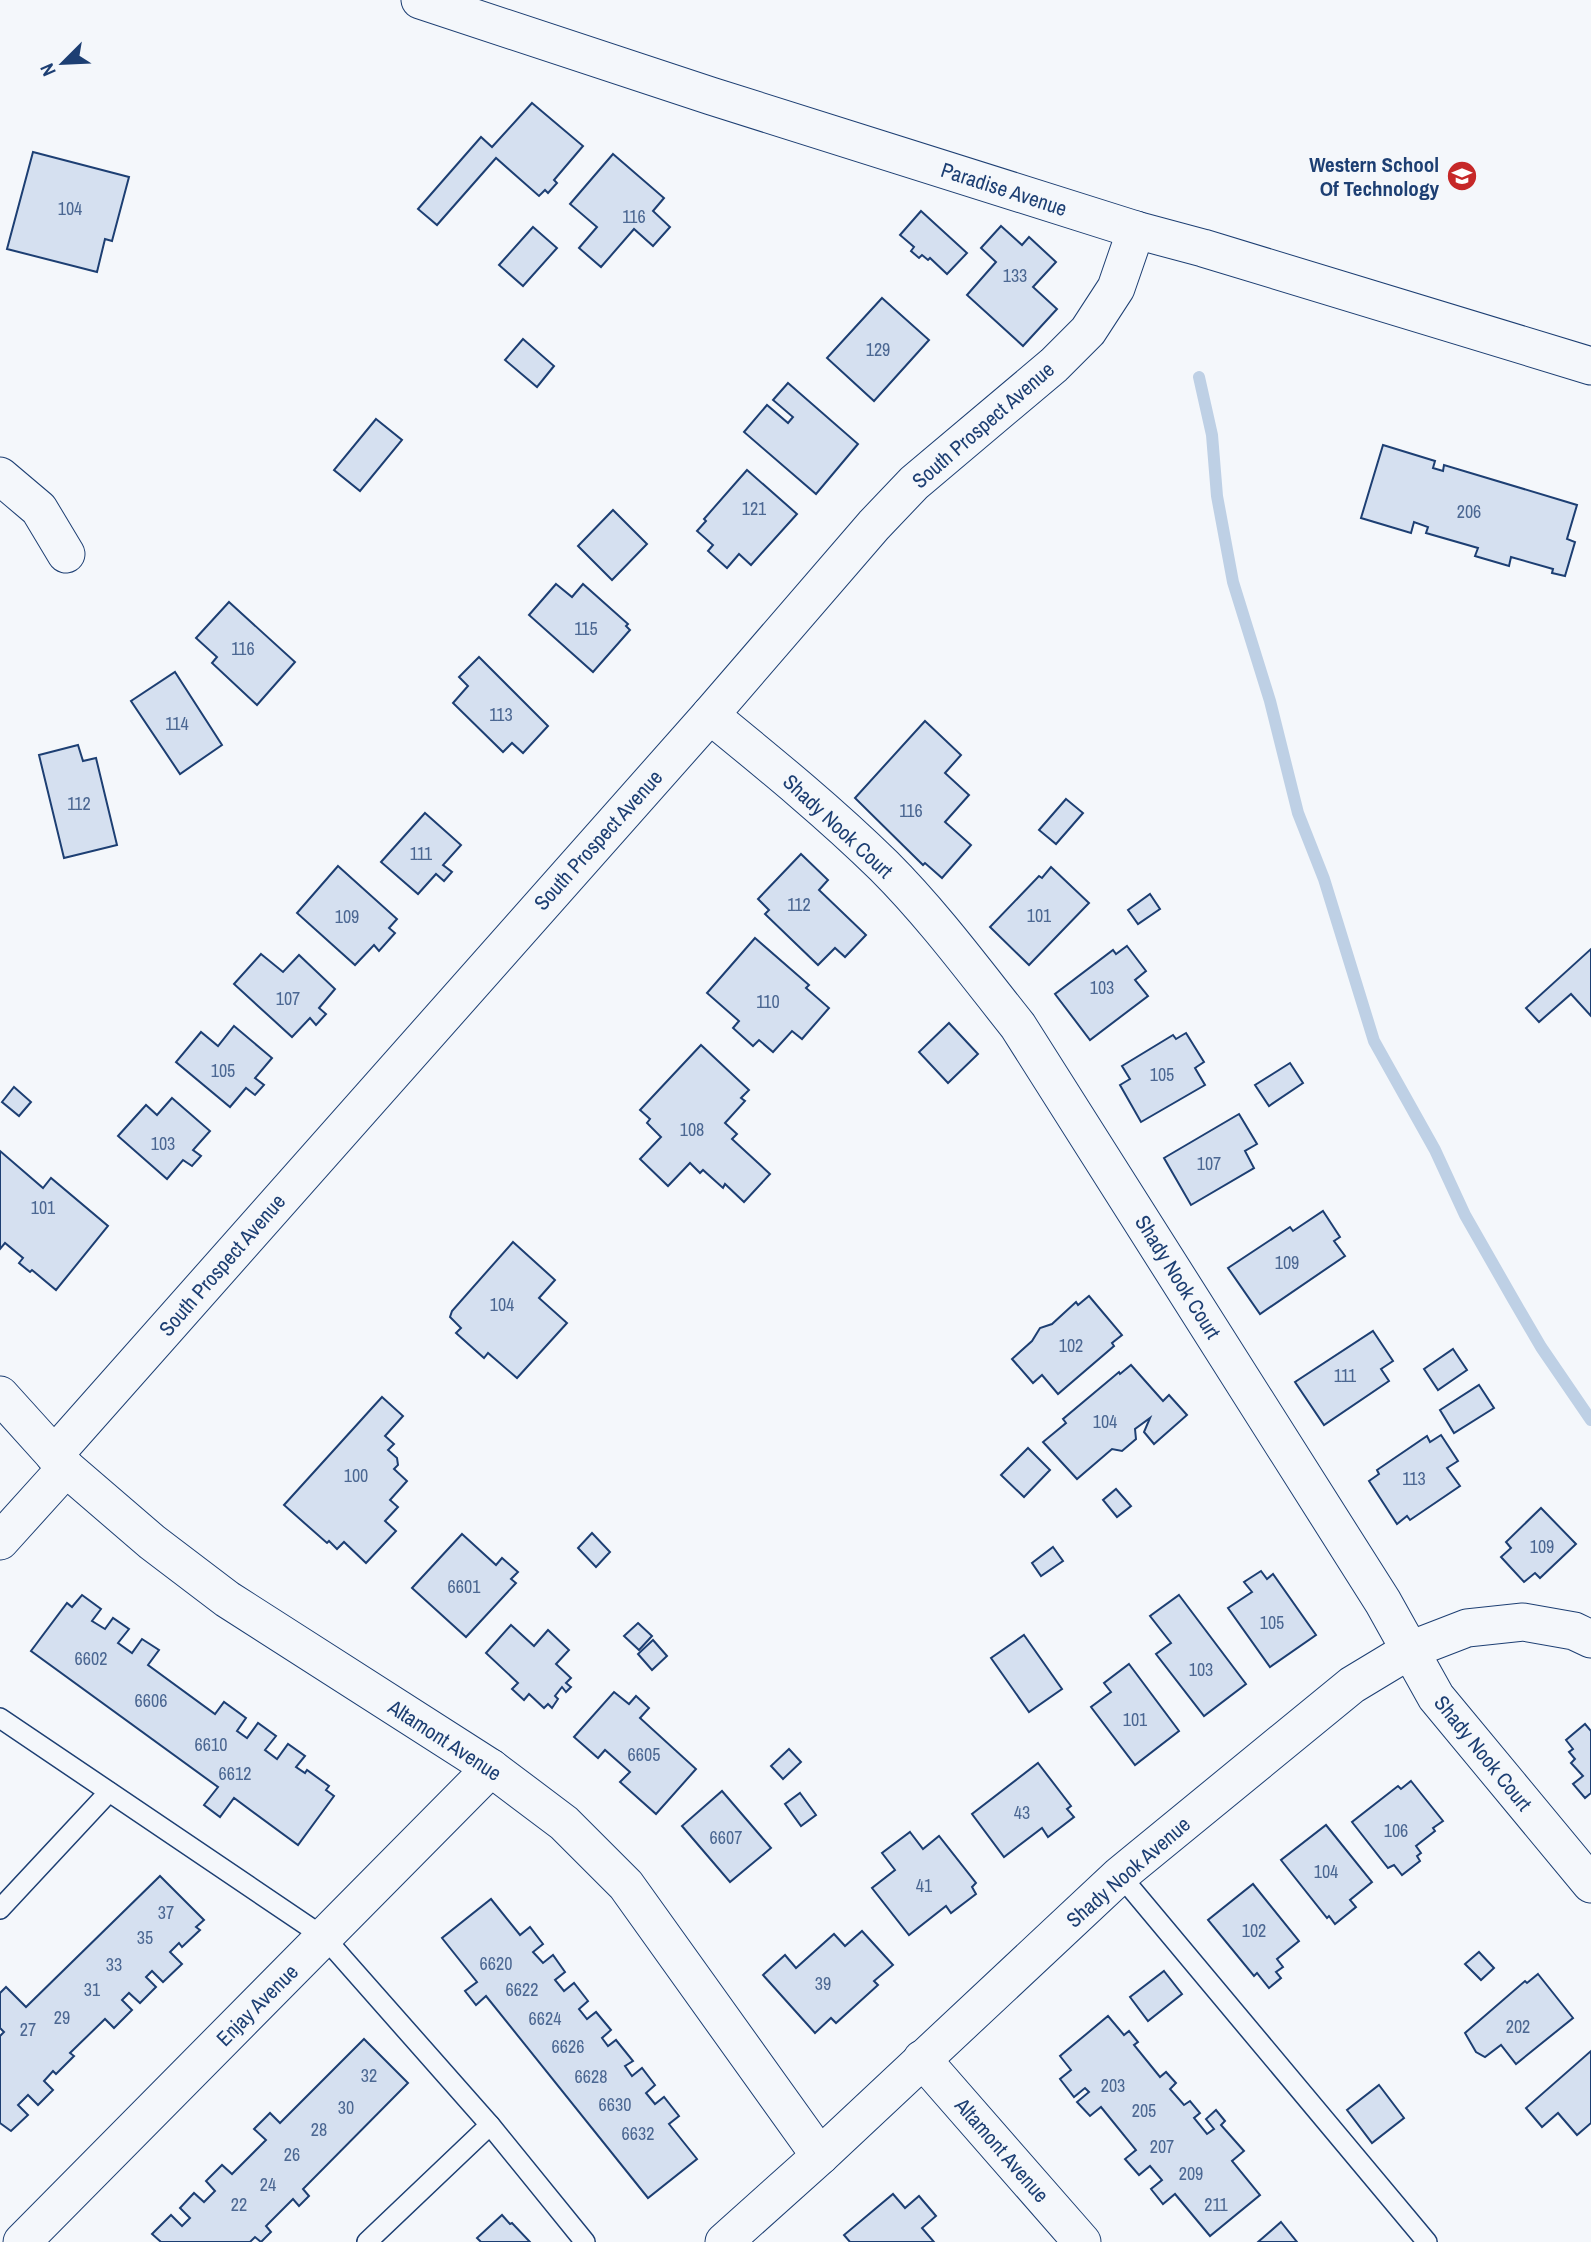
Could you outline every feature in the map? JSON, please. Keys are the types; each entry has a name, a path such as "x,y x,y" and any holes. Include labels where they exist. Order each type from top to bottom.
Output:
{"street":[{"name":"Paradise Avenue","path":"433,2 711,96 1136,230 1591,366"},
{"name":"South Prospect Avenue","path":"0,1541 60,1461 914,483 1054,365 1088,331 1116,288 1136,230"},
{"path":"0,476 39,509 66,554"},
{"name":"Shady Nook Court","path":"710,715 808,794 885,867 950,939 1018,1026 1383,1602 1436,1697 1591,1884"},
{"name":"Altamont Avenue","path":"0,1395 60,1461 152,1542 228,1599 491,1768 564,1824 626,1885 820,2156"},
{"name":"Shady Nook Avenue","path":"732,2239 1120,1875 1352,1685 1410,1650 1466,1628 1523,1622 1574,1631 1591,1639"},
{"name":"Enjay Avenue","path":"22,2242 491,1768"},
{"name":"Altamont Avenue","path":"922,2059 1082,2242"}],"lane":[{"path":"0,1718 324,1937 490,2125 585,2242"},
{"path":"0,1909 109,1792"},
{"path":"1120,1875 1427,2242"},
{"path":"367,2242 490,2125"}],"building":[{"path":"532,103 583,146 554,180 557,183 548,193 545,190 539,196 496,158 437,225 418,209 481,137 492,147"},
{"path":"33,152 129,177 112,241 105,239 97,272 7,249"},
{"path":"613,154 664,198 653,211 670,227 653,246 634,229 601,267 579,248 597,227 570,204"},
{"path":"921,211 967,253 947,274 930,258 928,260 922,255 919,258 911,251 914,247 900,235"},
{"path":"1001,226 1022,245 1029,237 1056,262 1033,287 1057,309 1023,346 967,295 996,262 981,248"},
{"path":"533,227 557,248 523,286 499,265"},
{"path":"882,298 929,340 874,401 827,358"},
{"path":"523,339 554,366 537,387 505,360"},
{"path":"788,383 858,444 816,494 744,432 767,405 788,423 793,417 773,400"},
{"path":"376,419 402,440 360,491 334,470"},
{"path":"1383,445 1435,461 1433,468 1443,471 1444,465 1577,505 1567,539 1575,542 1565,576 1552,573 1553,569 1511,557 1509,566 1475,556 1478,548 1426,533 1428,527 1414,522 1411,533 1361,518"},
{"path":"747,470 797,514 751,565 739,554 727,568 708,551 713,545 697,531 706,521 704,519"},
{"path":"613,510 647,544 612,580 578,546"},
{"path":"556,584 572,597 583,584 628,624 626,626 630,630 593,672 529,615"},
{"path":"229,602 295,662 257,705 212,663 217,657 196,638"},
{"path":"479,657 548,726 523,753 512,743 503,752 453,703 468,686 459,677"},
{"path":"175,672 222,745 180,774 131,701"},
{"path":"925,721 961,755 945,773 969,795 945,822 971,845 942,878 925,863 923,865 855,798"},
{"path":"78,745 83,761 96,758 117,845 64,858 39,755"},
{"path":"1066,799 1083,813 1056,844 1039,830"},
{"path":"425,813 461,845 443,865 452,872 444,881 436,874 418,894 381,862"},
{"path":"801,854 828,880 819,890 866,935 845,957 835,948 818,965 765,914 769,910 758,899"},
{"path":"338,866 397,919 389,928 395,933 379,951 374,945 355,965 297,913"},
{"path":"1051,867 1089,903 1029,965 990,927"},
{"path":"1150,894 1160,909 1138,924 1128,910"},
{"path":"755,938 809,985 806,988 829,1008 802,1039 792,1031 773,1052 759,1040 753,1046 733,1028 739,1021 707,993"},
{"path":"1127,946 1146,971 1135,980 1148,996 1090,1040 1055,994 1113,950 1116,954"},
{"path":"1591,949 1591,1016 1571,994 1539,1022 1526,1008"},
{"path":"261,954 283,972 299,955 335,989 319,1008 326,1014 316,1025 310,1018 292,1037 234,984"},
{"path":"949,1023 978,1054 948,1083 919,1052"},
{"path":"234,1026 272,1058 255,1078 264,1085 255,1095 246,1088 230,1107 176,1062 201,1032 218,1046"},
{"path":"1186,1033 1204,1062 1195,1068 1205,1085 1141,1122 1120,1085 1130,1079 1122,1066 1173,1035 1176,1039"},
{"path":"701,1045 749,1090 741,1098 745,1101 725,1123 737,1134 732,1139 770,1174 744,1202 725,1184 723,1188 703,1170 700,1173 690,1163 668,1186 640,1159 661,1137 647,1123 650,1119 640,1110"},
{"path":"1290,1063 1303,1083 1269,1106 1255,1085"},
{"path":"14,1087 31,1102 19,1116 2,1102"},
{"path":"172,1098 210,1131 193,1150 201,1156 192,1166 183,1160 167,1179 118,1136 146,1105 157,1115"},
{"path":"1239,1114 1257,1144 1245,1151 1254,1168 1191,1205 1164,1158"},
{"path":"0,1151 43,1188 51,1178 108,1226 56,1290 19,1263 23,1258 5,1243 0,1249"},
{"path":"1323,1211 1340,1237 1334,1241 1345,1256 1260,1314 1228,1268 1290,1227 1293,1231"},
{"path":"513,1242 555,1280 539,1298 567,1323 517,1378 488,1353 484,1358 456,1333 461,1328 450,1317 452,1311"},
{"path":"1089,1296 1122,1335 1112,1343 1114,1346 1058,1394 1042,1375 1033,1383 1012,1359 1032,1341 1040,1328 1052,1324 1076,1302 1078,1305"},
{"path":"1373,1331 1393,1361 1381,1369 1389,1381 1324,1425 1295,1382"},
{"path":"1453,1349 1467,1370 1438,1390 1424,1369"},
{"path":"1131,1365 1163,1401 1169,1395 1187,1415 1154,1444 1144,1432 1150,1418 1135,1429 1136,1439 1122,1451 1112,1449 1077,1479 1043,1442 1066,1423 1063,1419"},
{"path":"1479,1385 1494,1408 1454,1433 1440,1410"},
{"path":"382,1397 403,1416 385,1436 394,1444 388,1450 397,1458 398,1465 394,1469 407,1481 390,1500 398,1507 385,1521 396,1531 366,1563 344,1542 337,1549 329,1541 327,1543 284,1505"},
{"path":"1441,1435 1458,1461 1447,1468 1460,1486 1410,1520 1407,1516 1397,1524 1369,1481 1379,1474 1377,1470 1427,1436 1430,1442"},
{"path":"1028,1448 1050,1470 1024,1497 1001,1475"},
{"path":"1116,1489 1131,1506 1117,1517 1103,1500"},
{"path":"1541,1508 1576,1544 1540,1578 1535,1573 1524,1582 1501,1557 1511,1548 1506,1542"},
{"path":"592,1533 610,1552 596,1567 578,1548"},
{"path":"462,1534 496,1565 502,1558 518,1572 511,1579 516,1583 466,1637 412,1588"},
{"path":"1053,1547 1063,1561 1041,1576 1032,1563"},
{"path":"1261,1571 1267,1579 1273,1574 1316,1635 1270,1667 1228,1608 1252,1592 1244,1582"},
{"path":"82,1595 101,1609 92,1621 105,1629 113,1618 129,1629 118,1643 132,1653 142,1639 159,1650 148,1665 215,1714 224,1702 246,1718 237,1731 247,1738 258,1723 276,1736 265,1750 277,1759 288,1744 305,1756 296,1767 305,1773 307,1770 329,1786 326,1790 334,1796 298,1845 234,1798 220,1817 204,1805 218,1787 31,1651 67,1603 72,1607"},
{"path":"1179,1595 1246,1684 1204,1716 1156,1654 1171,1643 1150,1616"},
{"path":"638,1623 652,1636 639,1650 624,1636"},
{"path":"511,1625 534,1646 548,1630 569,1650 556,1664 571,1678 566,1683 571,1687 566,1692 562,1687 555,1696 558,1699 552,1708 548,1704 544,1708 529,1694 524,1700 512,1689 518,1683 486,1653"},
{"path":"1024,1635 1062,1689 1029,1712 991,1658"},
{"path":"653,1640 667,1656 652,1670 638,1654"},
{"path":"1129,1664 1179,1731 1135,1765 1091,1707 1111,1692 1104,1683"},
{"path":"614,1692 629,1704 636,1696 649,1708 640,1718 696,1769 656,1814 620,1782 630,1772 605,1750 598,1758 574,1737"},
{"path":"1585,1724 1591,1731 1591,1793 1585,1798 1573,1784 1583,1776 1571,1763 1575,1759 1569,1752 1573,1749 1566,1740"},
{"path":"789,1749 801,1762 783,1779 771,1766"},
{"path":"1038,1763 1071,1806 1067,1809 1074,1817 1048,1837 1042,1828 1004,1857 972,1814"},
{"path":"1411,1781 1443,1821 1416,1846 1421,1853 1417,1856 1420,1861 1402,1875 1394,1865 1388,1868 1352,1822 1398,1786 1401,1789"},
{"path":"722,1791 771,1848 730,1882 682,1826"},
{"path":"800,1793 816,1815 801,1826 785,1804"},
{"path":"1326,1825 1372,1882 1350,1900 1356,1907 1335,1924 1329,1916 1327,1918 1281,1860"},
{"path":"910,1832 923,1849 939,1836 976,1883 972,1887 976,1894 951,1913 946,1906 909,1935 872,1888 895,1870 882,1853"},
{"path":"160,1876 204,1920 196,1927 200,1930 182,1947 179,1943 170,1952 182,1964 163,1982 152,1971 146,1977 156,1987 140,2003 129,1993 122,2000 132,2010 114,2028 105,2019 70,2053 74,2056 56,2074 53,2071 44,2081 53,2090 38,2105 28,2095 18,2105 28,2115 11,2131 0,2123 0,2036 4,2032 0,2028 0,1993 6,1987 26,2007"},
{"path":"1253,1884 1299,1941 1277,1959 1283,1967 1276,1972 1281,1978 1269,1988 1257,1973 1254,1976 1208,1920"},
{"path":"491,1899 520,1935 530,1927 543,1944 533,1952 543,1963 553,1955 565,1972 555,1980 564,1991 574,1983 588,2001 579,2009 587,2019 596,2012 611,2030 602,2038 608,2046 616,2040 633,2061 625,2066 632,2076 642,2068 655,2085 646,2093 655,2104 664,2097 679,2116 669,2124 697,2159 648,2198 486,1996 476,2005 465,1991 477,1982 442,1938"},
{"path":"862,1931 893,1965 874,1981 878,1985 836,2023 831,2018 815,2033 763,1975 785,1955 796,1968 834,1934 845,1946"},
{"path":"1479,1952 1494,1968 1481,1980 1465,1964"},
{"path":"1164,1971 1182,1994 1148,2021 1130,1997"},
{"path":"1538,1974 1573,2018 1516,2064 1501,2045 1485,2057 1476,2052 1465,2033 1525,1981 1527,1983"},
{"path":"1108,2016 1124,2035 1129,2031 1138,2042 1134,2045 1160,2077 1166,2072 1176,2083 1170,2089 1184,2105 1190,2101 1200,2113 1194,2118 1207,2134 1214,2129 1206,2119 1216,2110 1225,2121 1221,2125 1244,2151 1232,2161 1260,2195 1210,2236 1175,2194 1163,2204 1151,2189 1162,2180 1150,2166 1139,2175 1125,2159 1136,2150 1101,2107 1090,2116 1077,2102 1089,2092 1085,2088 1074,2097 1060,2079 1071,2070 1060,2056"},
{"path":"364,2039 408,2083 303,2189 309,2196 299,2206 293,2199 266,2226 271,2232 261,2242 255,2237 250,2242 161,2242 152,2234 171,2215 182,2226 190,2218 180,2208 194,2193 204,2202 215,2191 206,2181 222,2165 232,2174 266,2140 254,2129 270,2113 280,2123"},
{"path":"1591,2051 1591,2123 1577,2135 1558,2113 1542,2127 1526,2108"},
{"path":"1379,2085 1404,2118 1372,2143 1347,2110"},
{"path":"893,2194 905,2208 919,2196 936,2216 922,2228 934,2242 850,2242 844,2235"},
{"path":"502,2215 530,2242 481,2242 477,2238"},
{"path":"1281,2222 1297,2242 1258,2242"}],"waterway":[{"path":"1199,377 1212,435 1217,496 1233,582 1270,701 1298,813 1324,879 1374,1041 1435,1150 1465,1215 1513,1299 1541,1347 1591,1420"}],"place":[{"name":"Western School Of Technology","path":"1462,176"}]}
